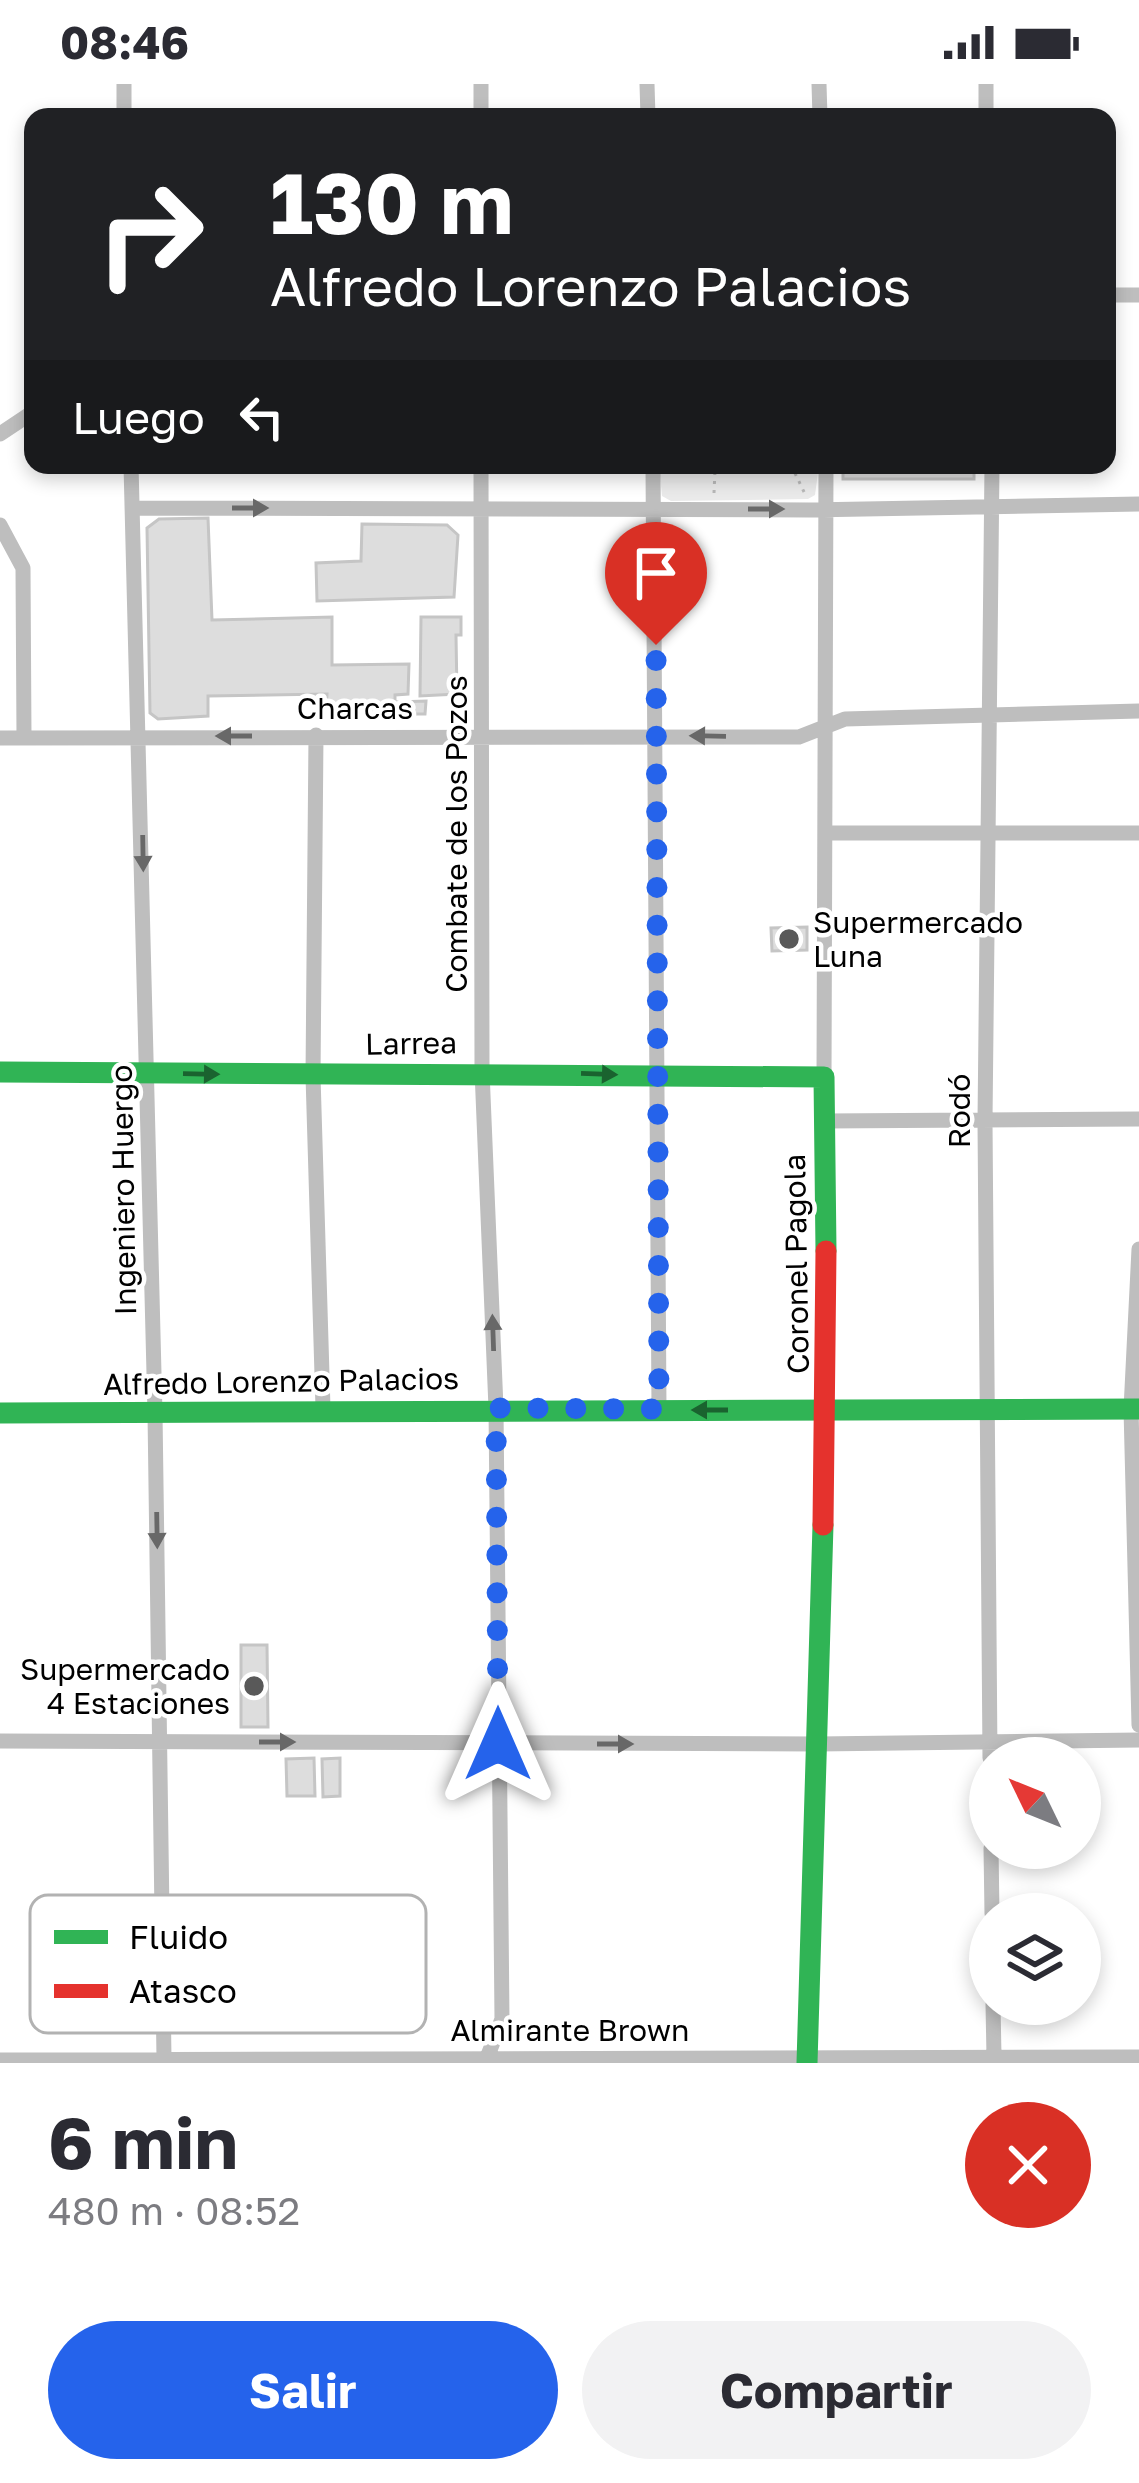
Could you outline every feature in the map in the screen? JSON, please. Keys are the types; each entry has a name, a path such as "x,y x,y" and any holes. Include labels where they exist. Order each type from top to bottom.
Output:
{"street":[{"name":"Ingeniero Huergo","path":"131,474 141,736 162,1895"},
{"name":"Combate de los Pozos","path":"481,474 482,1071 496,1408 502,2019 487,2059"},
{"path":"653,474 661,1076 659,1409"},
{"name":"Coronel Pagola","path":"807,2061 827,1410 826,474"},
{"name":"Rodó","path":"990,1737 985,1121 992,474"},
{"path":"133,508 826,509 1139,504"},
{"path":"0,525 23,568 24,737"},
{"name":"Charcas","path":"0,738 799,737 845,719 1139,711"},
{"path":"316,735 313,1076 323,1408"},
{"path":"826,833 1139,832"},
{"name":"Larrea","path":"0,1072 313,1076 482,1071 824,1077"},
{"path":"824,1121 1139,1119"},
{"path":"1139,1249 1135,1409 1139,1725"},
{"name":"Alfredo Lorenzo Palacios","path":"0,1413 323,1408 1135,1409"},
{"path":"1101,1743 1139,1740"},
{"path":"0,1741 818,1744 969,1749"},
{"path":"993,2025 994,2056"},
{"name":"Ingeniero Huergo","path":"164,2033 164,2059"},
{"name":"Almirante Brown","path":"0,2060 1139,2057"}],"path":[{"path":"714,500 715,474"},
{"path":"795,474 808,499"}],"shaded area":[{"path":"660,474 818,474 815,495 808,499 671,501 662,496"}],"building":[{"path":"843,474 974,474 974,479 843,479"},
{"path":"208,518 212,620 332,617 332,665 409,664 408,694 395,695 395,702 426,701 425,714 326,714 327,694 208,696 208,716 158,719 150,713 147,528 159,519"},
{"path":"362,524 447,525 458,535 454,597 317,601 316,563 361,561"},
{"path":"421,617 461,617 461,635 456,635 457,694 420,696"},
{"name":"Supermercado Luna","path":"807,927 807,950 772,951 771,928"},
{"name":"Supermercado 4 Estaciones","path":"241,1645 267,1645 268,1727 241,1727"},
{"name":"Supermercado 4 Estaciones","path":"314,1758 315,1796 287,1796 286,1759"},
{"path":"340,1758 340,1796 323,1797 322,1759"}],"traffic: fast":[{"path":"0,1072 824,1077 826,1251"},
{"path":"0,1413 1139,1409"},
{"path":"807,2063 823,1525"}],"traffic: jam":[{"path":"823,1525 826,1251"}],"place":[{"name":"Supermercado Luna","path":"789,939"},
{"name":"Supermercado 4 Estaciones","path":"254,1686"}],"route":[{"path":"498,1744 496,1408 659,1409 656,645"}]}
